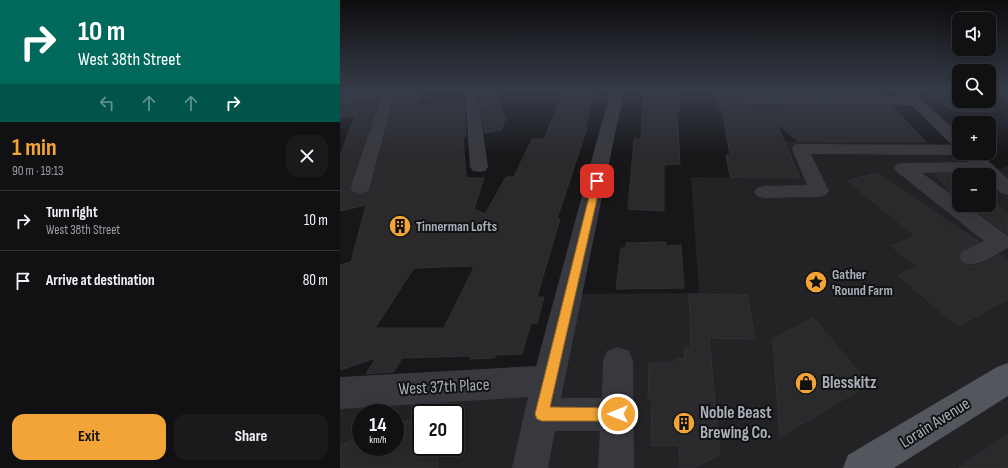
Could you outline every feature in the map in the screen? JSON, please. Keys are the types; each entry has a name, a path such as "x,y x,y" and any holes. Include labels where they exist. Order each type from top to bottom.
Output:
{"main road":[{"name":"Lorain Avenue","path":"862,468 1008,378"}],"street":[{"path":"360,188 383,112"},
{"path":"474,112 480,167"},
{"path":"530,468 548,381 613,112"},
{"path":"926,112 952,136"},
{"path":"764,192 819,191 800,149 952,150"},
{"path":"977,160 986,168"},
{"path":"996,168 1008,166"},
{"path":"952,169 904,168 952,205"},
{"path":"996,178 1008,189"},
{"path":"962,212 1001,242 971,257"},
{"path":"616,468 618,361"},
{"name":"West 37th Place","path":"340,393 548,381"},
{"path":"542,414 618,414"}],"shaded area":[{"path":"784,141 952,144 952,160 977,160 986,168 952,168 952,212 996,212 996,170 1008,166 1008,468 340,468 340,393 548,381 570,294 699,293 691,177 799,178"}],"building":[{"path":"340,112 374,112 349,188 353,193 360,195 367,193 371,188 391,112 465,112 466,136 463,137 466,178 484,178 474,209 485,214 506,177 514,177 532,139 544,139 555,112 589,112 585,128 587,128 557,219 560,219 537,297 544,297 537,323 531,323 522,354 495,355 495,358 470,359 471,356 402,358 394,372 366,374 376,358 340,370 340,265 351,262 366,205 340,211 340,156 355,116 340,118","holes":["472,266 474,267 444,328 375,328 414,268"]},
{"path":"482,112 503,112 505,120 501,130 485,133"},
{"path":"642,112 677,112 680,164 664,165 664,211 628,209 634,139 641,139"},
{"path":"722,112 898,112 926,142 798,141 777,124 800,178 730,177 726,155 730,155"},
{"path":"876,173 979,242 962,250 958,258 963,264 969,266 981,264 999,255 1008,261 1008,299 958,326 898,275 918,266 891,246 916,236 848,181"},
{"path":"935,174 952,174 951,193"},
{"path":"996,203 1008,214 1008,234 978,212 996,212"},
{"path":"666,242 666,246 681,245 684,288 616,289 621,248 626,248 626,243"},
{"name":"Noble Beast Brewing Co.","path":"689,294 747,295 755,339 709,338 720,454 694,468 680,468 679,445 651,446 652,398 648,399 649,363 675,363 675,359 685,359 684,348 691,348"},
{"path":"813,318 869,384 780,437 773,339"},
{"path":"412,418 412,456 438,456 438,468 340,468 340,445 352,440 352,456 404,456 404,422"},
{"path":"1008,434 1008,468 959,468"}],"place":[{"name":"Tinnerman Lofts","path":"400,226"},
{"name":"Gather 'Round Farm","path":"816,282"},
{"name":"Blesskitz","path":"806,383"},
{"name":"Noble Beast Brewing Co.","path":"684,423"}],"route":[{"path":"597,181 548,381 542,414 618,414"}]}
